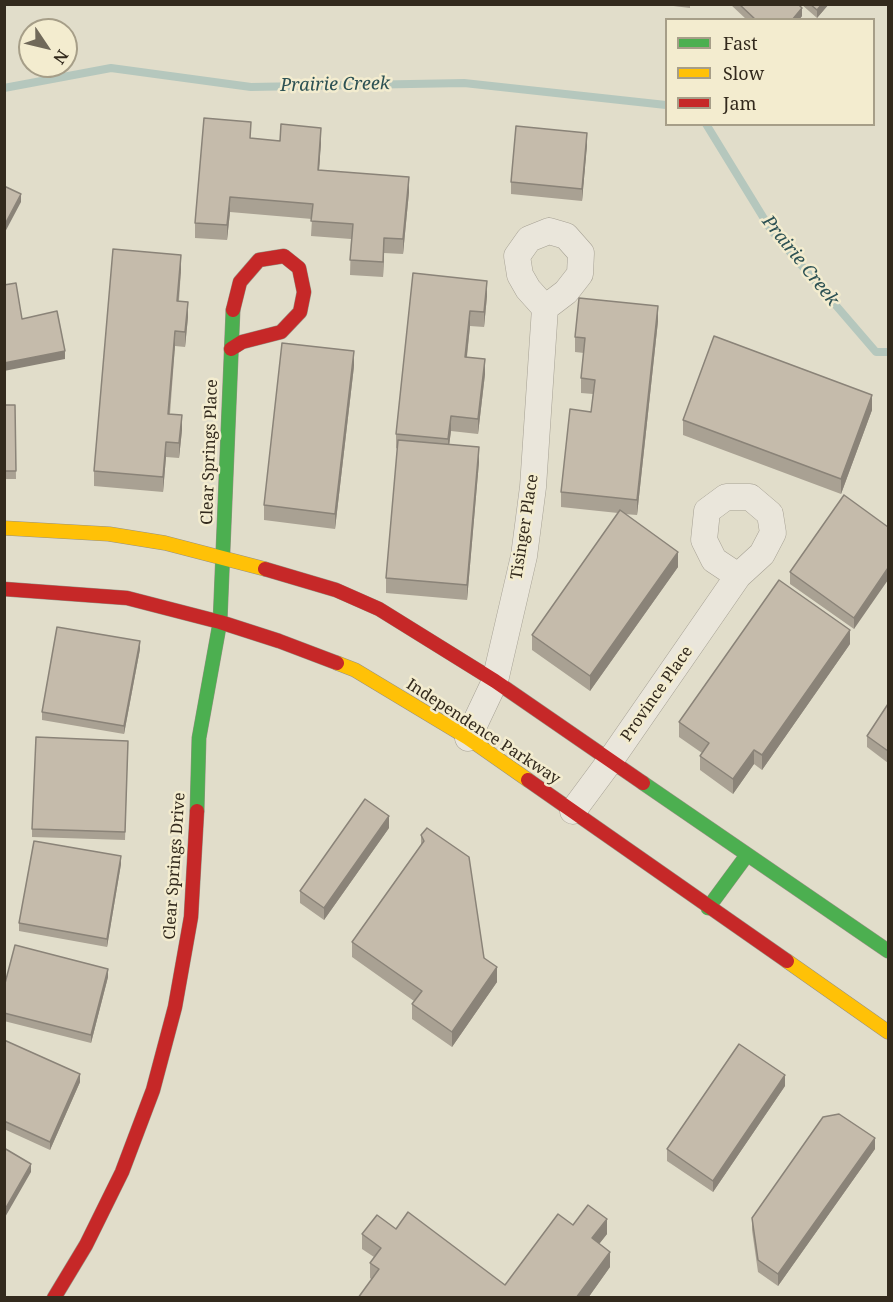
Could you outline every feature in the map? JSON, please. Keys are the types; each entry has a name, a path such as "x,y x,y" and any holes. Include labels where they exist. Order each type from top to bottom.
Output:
{"main road":[{"name":"Clear Springs Place","path":"222,557 232,314 240,282 259,260 284,256 299,268 304,292 300,312 280,332 242,342 231,349"},
{"path":"4,528 109,534 165,543 298,577 336,590 379,609 495,681 888,951"},
{"name":"Clear Springs Drive","path":"54,1298 86,1245 122,1172 153,1090 175,1007 191,917 199,738 220,622 222,557"},
{"name":"Independence Parkway","path":"4,589 127,598 279,640 355,670 468,738 888,1032"},
{"path":"708,908 747,855"}],"street":[{"name":"Tisinger Place","path":"468,738 495,681 524,556 532,498 545,308"},
{"name":"Province Place","path":"573,811 738,576"}],"building":[{"path":"739,4 798,4 802,8 794,18 754,18"},
{"path":"810,4 822,4 817,10"},
{"path":"204,118 251,122 250,138 280,141 281,124 321,128 318,170 409,177 403,239 384,238 383,262 350,260 353,224 311,221 313,204 230,197 227,225 195,223"},
{"path":"516,126 587,133 582,189 511,182"},
{"path":"4,186 21,194 4,226"},
{"path":"113,249 181,255 177,301 188,302 185,332 175,331 168,414 182,415 179,443 166,442 163,477 94,471"},
{"path":"413,273 487,281 484,312 470,311 465,357 485,359 478,419 451,416 448,439 396,434"},
{"path":"16,283 22,319 57,311 65,351 4,363 4,285"},
{"path":"579,298 658,306 637,500 561,492 570,409 591,412 595,380 581,378 585,338 575,337"},
{"path":"714,336 872,395 841,479 683,420"},
{"path":"282,343 354,351 335,514 264,505"},
{"path":"4,405 15,405 16,471 4,471"},
{"path":"398,440 479,447 467,585 386,578"},
{"path":"844,495 888,527 888,568 854,618 790,572"},
{"path":"620,510 678,552 590,676 532,635"},
{"path":"779,580 850,630 762,755 754,750 733,779 700,756 709,743 679,722"},
{"path":"57,627 140,641 124,726 42,712"},
{"path":"888,704 888,751 867,736"},
{"path":"36,737 128,741 125,832 32,829"},
{"path":"365,799 389,816 324,908 300,891"},
{"path":"427,828 469,857 484,958 497,967 452,1032 412,1004 422,991 352,942 424,841 421,835"},
{"path":"34,841 121,856 107,939 19,923"},
{"path":"15,945 108,969 91,1035 4,1013 4,987"},
{"path":"4,1040 80,1074 50,1142 4,1121"},
{"path":"739,1044 785,1075 713,1181 667,1149"},
{"path":"839,1114 875,1138 778,1274 758,1260 752,1218 823,1117"},
{"path":"4,1148 31,1164 4,1211"},
{"path":"588,1205 607,1219 592,1238 610,1252 576,1298 358,1298 379,1269 370,1263 381,1248 362,1234 377,1215 396,1229 408,1212 505,1285 558,1214 573,1225"}],"waterway":[{"name":"Prairie Creek","path":"4,88 111,68 251,87 464,83 665,105"},
{"name":"Prairie Creek","path":"707,126 771,230 876,352 888,352"}],"traffic: fast":[{"path":"197,811 199,738 220,622 233,310"},
{"path":"643,783 888,951"},
{"path":"708,908 747,855"}],"traffic: slow":[{"path":"4,528 109,534 165,543 265,569"},
{"path":"337,663 355,670 468,738 528,780"},
{"path":"787,961 888,1032"}],"traffic: jam":[{"path":"231,349 242,342 281,332 300,312 304,292 299,268 284,256 259,260 240,282 233,310"},
{"path":"265,569 336,590 379,609 495,681 643,783"},
{"path":"4,589 127,598 220,622 337,663"},
{"path":"528,780 787,961"},
{"path":"54,1298 86,1245 122,1172 153,1090 175,1007 191,917 197,811"}]}
